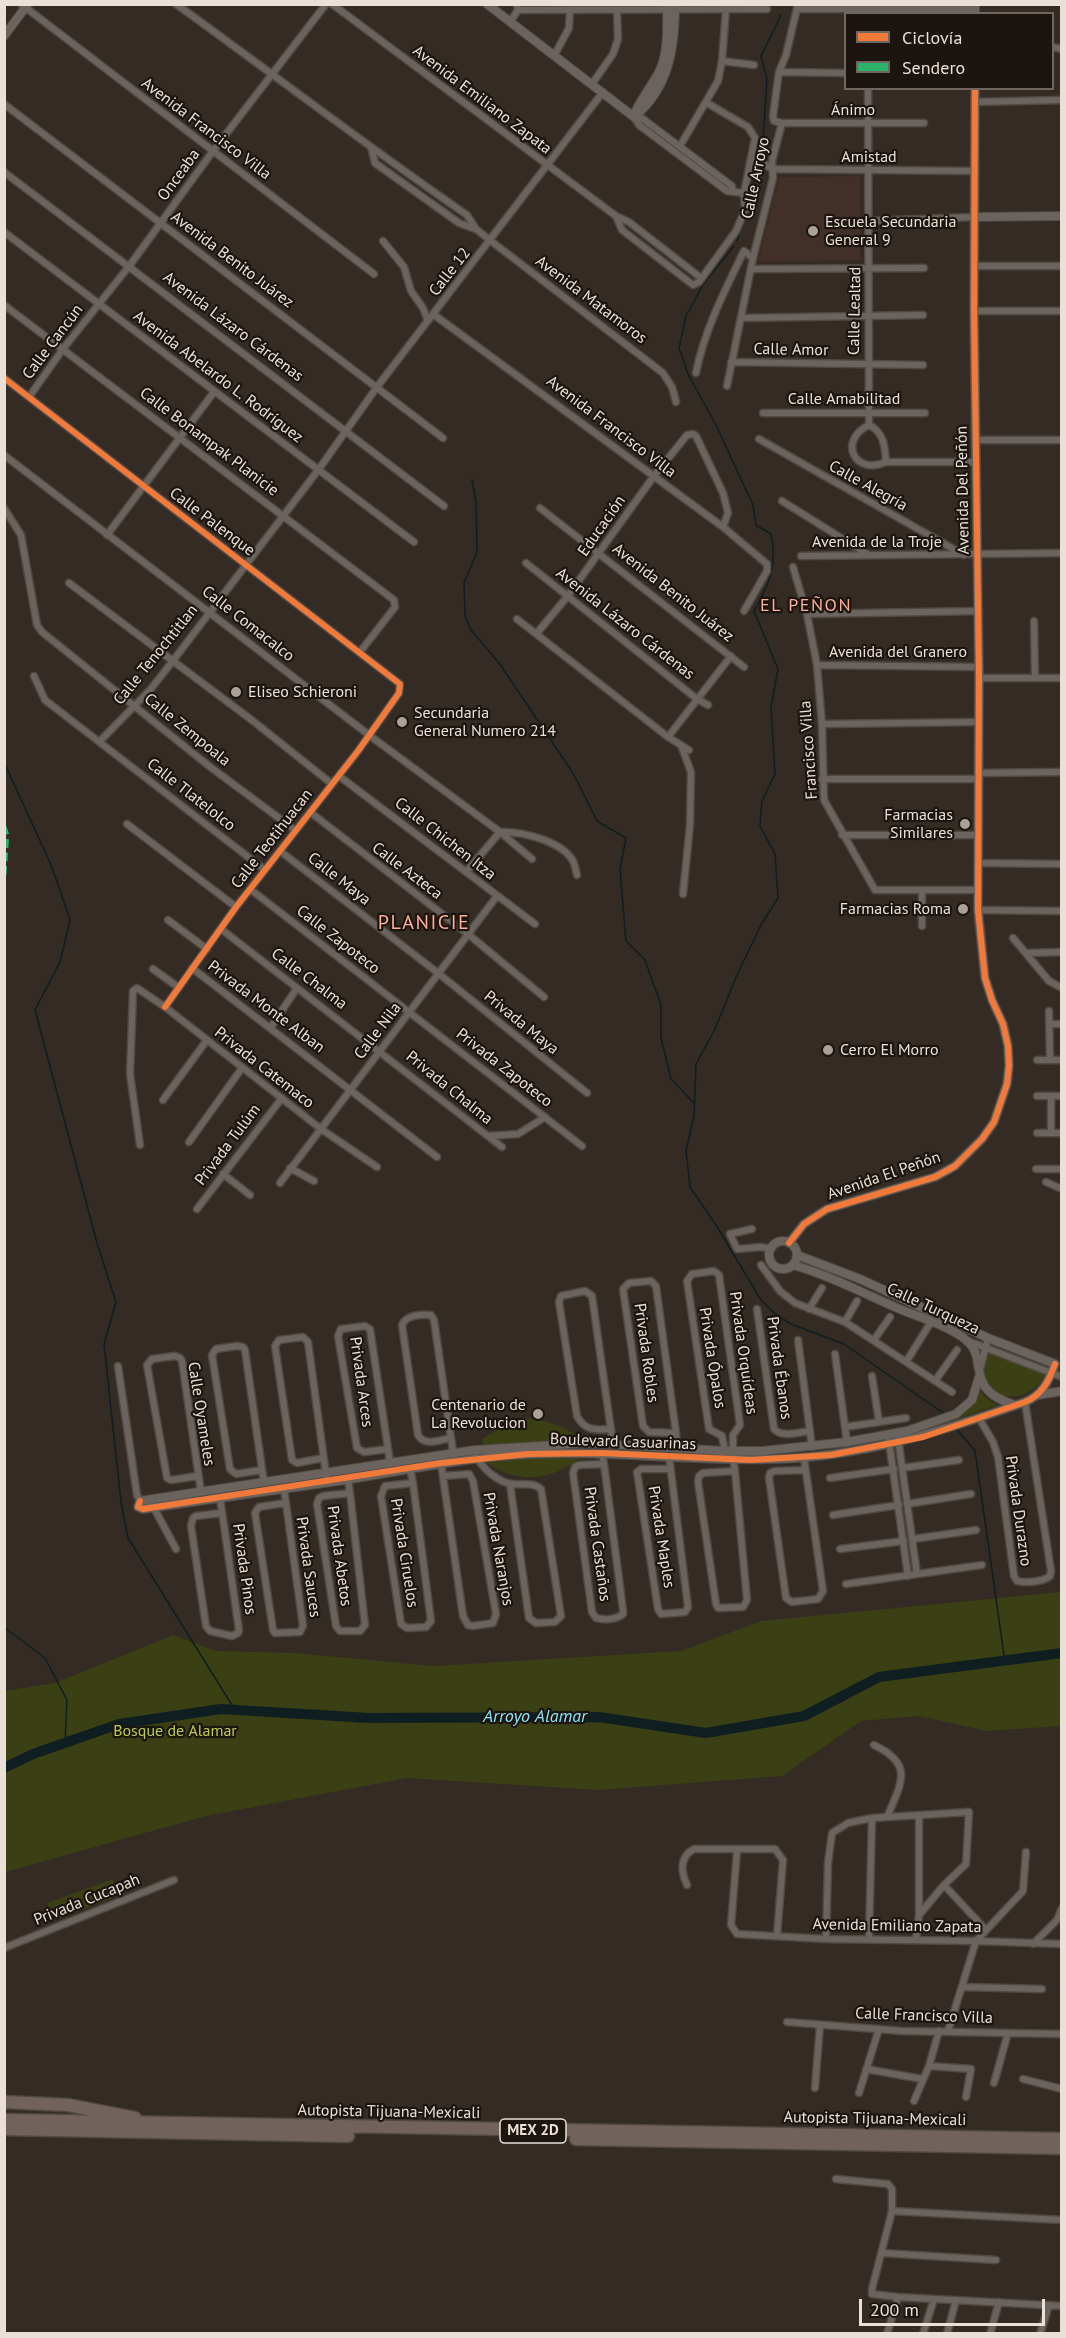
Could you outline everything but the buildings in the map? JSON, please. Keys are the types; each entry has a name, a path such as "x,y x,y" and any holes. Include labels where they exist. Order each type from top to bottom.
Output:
{"highway":[{"path":"4,2102 68,2105 121,2114 151,2123"},
{"name":"Autopista Tijuana-Mexicali","path":"4,2120 1062,2139"},
{"name":"Autopista Tijuana-Mexicali","path":"4,2129 1062,2148"}],"street":[{"name":"Avenida Matamoros","path":"176,4 370,147 467,215 476,229 663,373 672,387 676,402"},
{"name":"Onceaba","path":"99,304 326,4"},
{"name":"Avenida Emiliano Zapata","path":"332,4 547,166 616,216 629,222 700,280 693,285 622,230 616,216"},
{"path":"487,4 603,92 634,117 639,124 727,191 744,193"},
{"path":"4,36 25,6"},
{"name":"Avenida Francisco Villa","path":"25,6 374,274"},
{"path":"634,117 638,105 659,73 671,7"},
{"path":"798,7 869,11 975,9"},
{"name":"Calle Arroyo","path":"731,362 773,178 772,161 782,123 774,121 773,116 779,72 786,55 798,7"},
{"path":"510,22 517,8 767,9"},
{"path":"680,146 718,81 726,9"},
{"path":"554,56 569,28 570,10"},
{"path":"592,84 613,54 618,39 617,10"},
{"path":"722,61 754,65"},
{"path":"779,72 844,73"},
{"name":"Calle Lealtad","path":"868,90 868,426"},
{"name":"Avenida Del Peñón","path":"975,90 974,311 979,611 978,890"},
{"name":"Calle 12","path":"319,469 377,387 603,92"},
{"path":"975,102 1062,100"},
{"path":"700,280 736,231 745,210 744,193 754,159 755,138 753,132 707,102"},
{"name":"Avenida Benito Juárez","path":"4,105 443,438"},
{"path":"634,117 644,119 680,146 732,186 733,192"},
{"name":"Ánimo","path":"782,123 924,123"},
{"name":"Avenida Matamoros","path":"370,147 375,163 459,223 476,229"},
{"name":"Amistad","path":"754,159 773,169 975,171"},
{"path":"391,175 397,166"},
{"name":"Avenida Lázaro Cárdenas","path":"4,172 130,265 444,506"},
{"path":"869,221 1062,216"},
{"name":"Avenida Abelardo L. Rodríguez","path":"4,232 414,542"},
{"path":"383,242 404,267 411,291 423,308 428,321"},
{"path":"696,373 700,354 744,251 753,258"},
{"path":"974,266 1062,266"},
{"path":"752,268 924,268"},
{"name":"Calle Cancún","path":"29,397 99,304"},
{"name":"Calle Bonampak Planicie","path":"4,305 395,603 360,652"},
{"path":"974,311 1062,311"},
{"name":"Avenida Francisco Villa","path":"433,314 723,527 768,566 744,611"},
{"path":"741,318 923,315"},
{"path":"727,386 731,362"},
{"name":"Calle Amor","path":"731,362 923,365"},
{"name":"Calle Palenque","path":"4,378 398,681 400,688"},
{"path":"107,534 214,392"},
{"name":"Calle Amabilitad","path":"763,413 925,413"},
{"name":"Calle Alegría","path":"886,462 881,436 877,429 868,426 862,429 854,438 851,450 856,461 863,464 976,462"},
{"name":"Educación","path":"537,633 567,597 654,476 687,435 696,436 723,493 728,513 723,527"},
{"name":"Calle Alegría","path":"759,439 964,555"},
{"path":"976,440 1062,440"},
{"name":"Calle Comacalco","path":"4,455 369,735 500,832 532,859"},
{"name":"Calle Tenochtitlan","path":"100,741 135,706 172,662 319,469"},
{"path":"782,501 868,554"},
{"name":"Calle Zempoala","path":"4,508 21,535 37,625 42,632 209,766 295,830"},
{"name":"Avenida Benito Juárez","path":"540,508 744,667"},
{"name":"Avenida de la Troje","path":"801,556 868,554 978,556 1062,553"},
{"name":"Avenida Lázaro Cárdenas","path":"526,562 567,597 697,699 708,705"},
{"name":"Francisco Villa","path":"792,567 807,614 817,665 822,724 824,800 842,835 875,890 978,890"},
{"path":"69,583 253,721 332,784"},
{"path":"807,614 979,611"},
{"path":"517,619 668,737 689,750"},
{"path":"1034,621 1035,678"},
{"path":"668,737 731,656"},
{"name":"Avenida del Granero","path":"817,665 979,667"},
{"name":"Calle Tlatelolco","path":"34,676 45,700 265,870"},
{"name":"Avenida del Granero","path":"979,678 1062,678"},
{"name":"Calle Teotihuacan","path":"165,1007 236,907 339,776 399,693 400,688"},
{"path":"822,724 979,722"},
{"path":"680,744 691,772 690,825 683,894"},
{"path":"822,779 1062,772"},
{"name":"Calle Chichen Itza","path":"339,776 535,924"},
{"name":"Calle Azteca","path":"310,812 468,934 544,997"},
{"path":"128,824 236,907"},
{"path":"466,872 500,832 512,831 527,834 556,846 574,862 577,875"},
{"path":"842,835 979,835"},
{"name":"Calle Maya","path":"280,851 438,973"},
{"path":"979,863 1062,864"},
{"name":"Calle Zapoteco","path":"250,889 409,1012"},
{"name":"Avenida El Peñón","path":"789,1243 804,1224 827,1209 898,1189 942,1173 968,1155 994,1122 1003,1102 1009,1066 1003,1024 992,1000 986,978 978,910 978,890"},
{"path":"922,891 922,926"},
{"name":"Calle Nila","path":"280,1183 497,896"},
{"path":"978,910 1062,910"},
{"path":"168,920 207,949"},
{"name":"Calle Chalma","path":"221,929 381,1051"},
{"path":"1013,938 1049,981 1053,985 1062,987"},
{"path":"1026,953 1062,952"},
{"name":"Privada Monte Alban","path":"192,968 437,1157"},
{"path":"153,969 178,987"},
{"name":"Privada Maya","path":"438,973 587,1093"},
{"name":"Privada Catemaco","path":"140,1144 130,1074 132,1004 133,992 137,988 165,1007 321,1129 377,1167"},
{"path":"271,1027 297,988"},
{"path":"1049,1011 1050,1059"},
{"name":"Privada Zapoteco","path":"409,1012 582,1146"},
{"path":"1049,1024 1062,1024"},
{"path":"163,1100 207,1040"},
{"name":"Privada Chalma","path":"381,1051 502,1147"},
{"path":"1037,1060 1062,1059"},
{"path":"189,1142 242,1068"},
{"path":"1037,1096 1062,1096"},
{"path":"1051,1096 1051,1133"},
{"name":"Privada Tulúm","path":"196,1209 282,1098"},
{"path":"488,1136 518,1134 545,1117"},
{"path":"1037,1133 1062,1133"},
{"path":"290,1168 315,1180"},
{"path":"1036,1169 1062,1169"},
{"path":"224,1174 250,1195"},
{"path":"1046,1182 1062,1189"},
{"path":"752,1229 730,1234 737,1249 761,1247 771,1249"},
{"path":"779,1242 789,1243 795,1248 797,1255 793,1265 785,1269 775,1266 770,1257 771,1249 779,1242"},
{"name":"Calle Turqueza","path":"797,1255 860,1279 987,1338 1058,1366"},
{"path":"761,1265 780,1291 795,1303 844,1322 952,1392"},
{"name":"Calle Turqueza","path":"793,1265 856,1288 984,1348 1062,1377"},
{"name":"Privada Orquídeas","path":"703,1272 714,1271 719,1275 740,1425 733,1435 730,1454"},
{"name":"Privada Ópalos","path":"703,1272 688,1276 687,1281 709,1429 722,1436 730,1454"},
{"name":"Privada Robles","path":"676,1433 649,1432 643,1426 623,1289 629,1283 651,1281 656,1286 676,1433 677,1448"},
{"path":"809,1309 822,1288"},
{"path":"611,1429 587,1428 577,1416 559,1302 561,1296 565,1294 585,1291 592,1296 611,1429 612,1444"},
{"path":"844,1322 857,1301"},
{"name":"Privada Ébanos","path":"757,1309 774,1429 777,1433 782,1434 810,1431"},
{"path":"451,1438 427,1442 420,1439 418,1435 402,1325 408,1318 427,1314 431,1315 434,1320 451,1438 453,1452"},
{"path":"874,1340 890,1317"},
{"path":"906,1362 931,1322"},
{"name":"Privada Arces","path":"388,1449 364,1452 357,1448 338,1336 341,1329 365,1326 370,1329 390,1462"},
{"path":"323,1458 297,1463 292,1460 275,1346 279,1340 303,1337 308,1342 327,1482"},
{"name":"Boulevard Casuarinas","path":"140,1501 453,1452 669,1456 730,1454 812,1447 893,1434 920,1427 966,1408 974,1396 980,1377 987,1338"},
{"path":"968,1340 980,1377 994,1397 1015,1406"},
{"name":"Privada Ébanos","path":"798,1341 812,1447"},
{"path":"262,1470 236,1474 230,1470 212,1354 216,1349 237,1346 245,1350 264,1483"},
{"path":"934,1381 957,1350"},
{"path":"835,1354 847,1442"},
{"name":"Calle Oyameles","path":"198,1476 171,1480 167,1478 147,1365 152,1359 175,1356 182,1361 201,1492"},
{"path":"118,1366 137,1495 140,1501 138,1504 141,1509 154,1508 176,1549"},
{"name":"Boulevard Casuarinas","path":"154,1508 348,1479 441,1463 476,1454 544,1445 612,1444 804,1458 923,1437 1015,1406 1038,1395 1058,1366"},
{"path":"872,1376 879,1422"},
{"path":"1038,1395 1062,1391"},
{"name":"Privada Durazno","path":"979,1418 993,1442 998,1457 1014,1576 1017,1581 1021,1582 1046,1579 1050,1576 1051,1570 1025,1402"},
{"path":"845,1427 906,1418"},
{"path":"920,1427 923,1437"},
{"path":"893,1434 899,1442 917,1574"},
{"path":"893,1434 890,1444 908,1576"},
{"name":"Privada Castaños","path":"602,1453 604,1464 623,1610 618,1618 599,1619 592,1612 573,1473 575,1467 579,1465 604,1464"},
{"path":"476,1454 488,1471 510,1484 538,1486 543,1493 561,1616 555,1622 536,1623 529,1618 510,1484"},
{"path":"730,1454 735,1472 747,1600 743,1607 722,1609 716,1604 698,1482 699,1476 703,1473 735,1472"},
{"name":"Privada Maples","path":"669,1456 688,1607 685,1612 665,1615 661,1614 658,1609 637,1472 641,1468 669,1469"},
{"path":"804,1458 824,1591 818,1599 792,1602 786,1598 769,1478 771,1473 775,1472 805,1470"},
{"path":"902,1468 959,1460"},
{"name":"Privada Naranjos","path":"441,1463 464,1621 473,1626 493,1623 496,1614 473,1481 469,1474 443,1476"},
{"name":"Privada Ciruelos","path":"410,1468 413,1483 431,1621 426,1627 407,1628 401,1624 381,1496 385,1486 413,1483"},
{"path":"830,1478 894,1469"},
{"name":"Privada Abetos","path":"348,1479 350,1493 365,1625 360,1631 340,1631 336,1626 317,1504 323,1496 350,1493"},
{"name":"Privada Sauces","path":"284,1489 303,1626 297,1633 275,1633 273,1630 255,1513 259,1507 285,1503"},
{"path":"907,1504 971,1494"},
{"name":"Privada Pinos","path":"220,1498 239,1630 238,1634 232,1636 210,1631 206,1626 191,1526 196,1516 222,1513"},
{"path":"833,1515 899,1505"},
{"path":"913,1539 976,1530"},
{"path":"840,1549 904,1541"},
{"path":"846,1584 982,1566"},
{"path":"874,1745 889,1752 897,1759 901,1768 901,1779 887,1817"},
{"path":"826,1939 828,1863 832,1833 848,1823 872,1818 969,1812 966,1864 944,1885 919,1916"},
{"path":"916,1940 919,1916 919,1816"},
{"path":"868,1938 872,1818"},
{"path":"687,1886 682,1869 684,1859 689,1852 694,1850 775,1849 783,1860 777,1936"},
{"name":"Avenida Emiliano Zapata","path":"737,1851 731,1925 733,1930 741,1935 1062,1944"},
{"path":"948,2031 976,1941 1023,1891 1026,1852"},
{"name":"Privada Cucapah","path":"7,1947 174,1880"},
{"path":"944,1885 986,1930"},
{"path":"1033,1944 1057,1920 1062,1908"},
{"path":"962,1987 1042,1989"},
{"name":"Calle Francisco Villa","path":"787,2022 879,2029 1008,2033 1061,2032"},
{"path":"815,2088 820,2025"},
{"path":"859,2093 879,2029"},
{"path":"914,2102 929,2066 939,2031"},
{"path":"994,2083 1008,2033"},
{"path":"929,2066 971,2069 966,2097"},
{"path":"866,2069 922,2079"},
{"path":"1023,2079 1062,2089"},
{"path":"836,2179 888,2184 892,2189 892,2211 872,2294 898,2298 1062,2306"},
{"path":"892,2211 1062,2220"},
{"path":"882,2253 996,2260"},
{"path":"887,2334 898,2298"},
{"path":"923,2334 934,2299"},
{"path":"947,2334 956,2300"},
{"path":"990,2334 999,2302"},
{"path":"1040,2334 1049,2305"}],"shaded area":[{"name":"Escuela Secundaria General 9","path":"860,176 860,260 758,262 779,177"}],"green space":[{"path":"986,1352 1045,1375 1028,1392 1017,1396 997,1394 989,1388 984,1378 983,1364"},
{"path":"980,1391 987,1399 998,1405 927,1430 926,1427 961,1414 973,1403"},
{"path":"528,1418 554,1424 577,1436 580,1458 557,1472 533,1477 509,1474 485,1462 483,1438 513,1421"},
{"name":"Bosque de Alamar","path":"1061,1592 1061,1726 987,1731 918,1716 861,1721 782,1776 598,1790 407,1778 206,1816 5,1872 5,1691 55,1683 173,1635 216,1651 295,1653 433,1666 681,1651 761,1621"},
{"path":"113,1879 115,1888 111,1899 54,1920 47,1903"}],"waterway":[{"path":"762,155 767,79 761,56 781,15"},
{"path":"747,205 759,166"},
{"path":"737,241 742,224"},
{"path":"734,246 704,283 686,316 679,348 688,374 716,425 753,505 756,525 771,534 773,545 771,574 754,611 778,669 771,707 775,774 762,801 760,826 775,854 778,898 761,925 714,1031 696,1064 694,1116 686,1151 690,1187 761,1300 775,1314 791,1324 844,1344 946,1415"},
{"path":"472,480 476,501 477,552 464,583 465,616 471,630 499,663 573,773 597,821 626,838 620,869 626,941 645,960 661,1005 661,1038 671,1079 694,1103"},
{"path":"4,762 52,867 70,920 60,962 35,1010 97,1243 116,1302 104,1344 121,1502 128,1538 235,1710"},
{"path":"955,1427 975,1451 1005,1662"},
{"path":"4,1627 45,1658 67,1700 65,1743"},
{"name":"Arroyo Alamar","path":"4,1768 33,1754 119,1724 221,1709 369,1718 599,1717 706,1733 804,1716 879,1677 1062,1653"}],"marked path":[{"path":"4,826 7,835 4,878"}],"cycle path":[{"path":"789,1243 804,1224 827,1209 935,1177 955,1166 982,1139 994,1122 1007,1084 1008,1046 1003,1024 985,978 978,910 979,678 974,311 975,90"},
{"path":"4,378 400,684 399,693 358,751 236,907 165,1007"},
{"path":"140,1501 138,1507 143,1509 441,1463 528,1454 602,1453 751,1460 831,1455 923,1437 1025,1402 1036,1396 1044,1387 1055,1364"}],"place":[{"name":"Escuela Secundaria General 9","path":"813,231"},
{"name":"Eliseo Schieroni","path":"236,692"},
{"name":"Secundaria General Numero 214","path":"402,722"},
{"name":"Farmacias Similares","path":"965,824"},
{"name":"Farmacias Roma","path":"963,909"},
{"name":"Cerro El Morro","path":"828,1050"},
{"name":"Centenario de La Revolucion","path":"538,1414"}],"district":[{"name":"EL PEÑON","path":"806,606"},
{"name":"PLANICIE","path":"424,923"}]}
